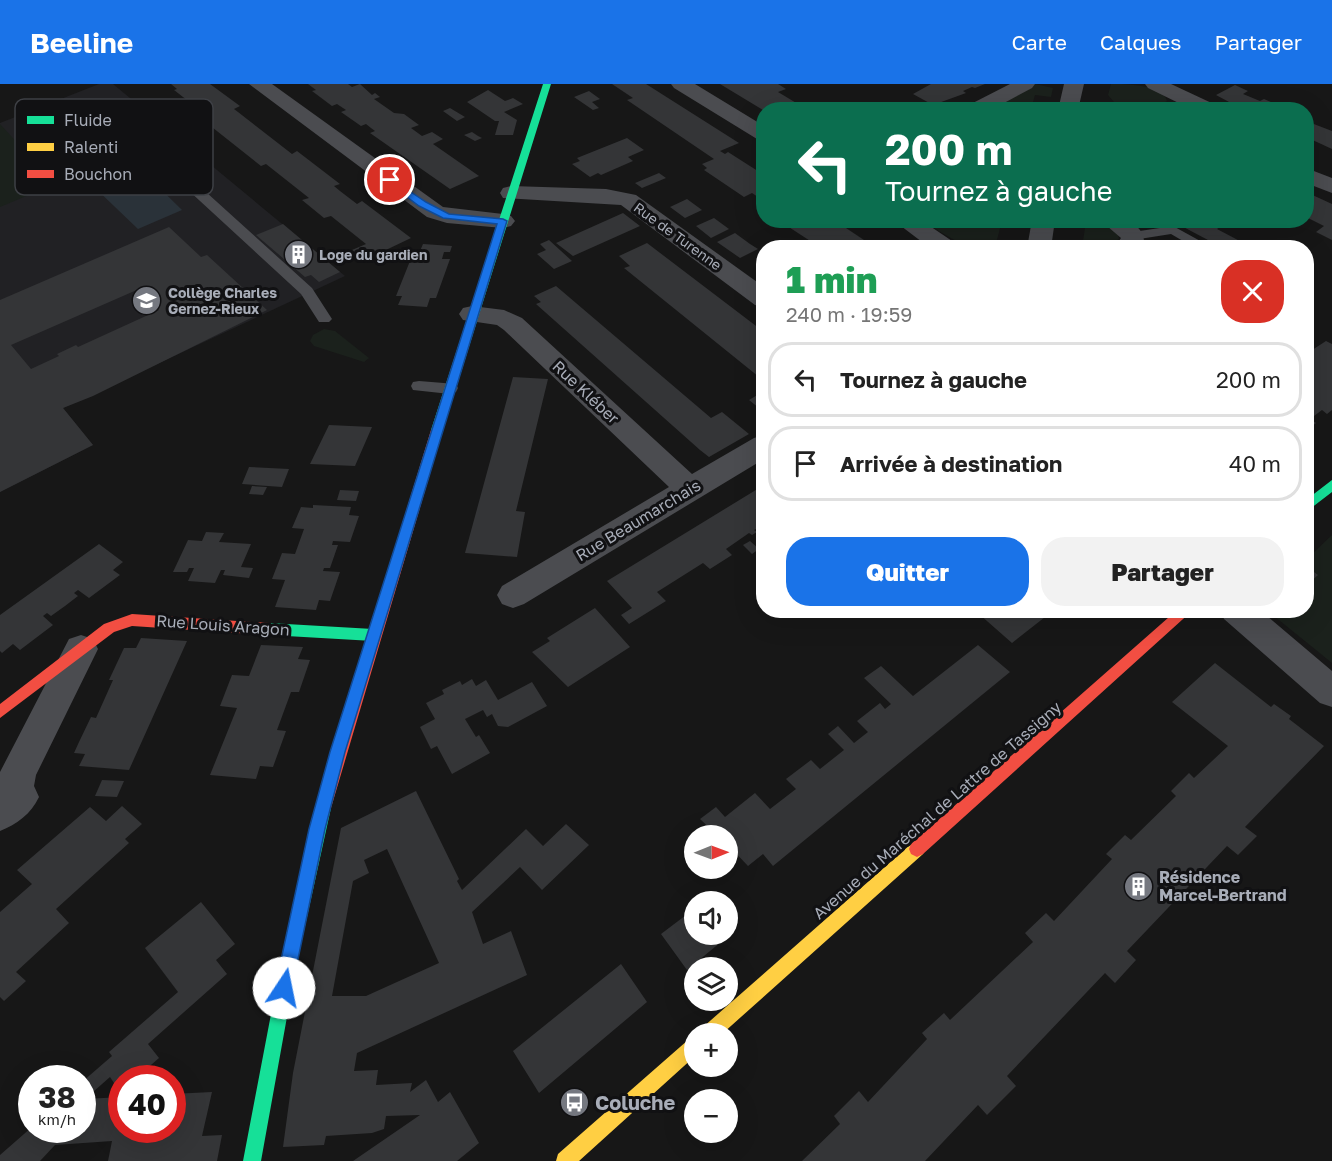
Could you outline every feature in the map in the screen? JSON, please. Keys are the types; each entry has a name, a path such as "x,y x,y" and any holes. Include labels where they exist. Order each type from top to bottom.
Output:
{"street":[{"path":"259,84 435,212 447,216 503,221"},
{"path":"252,1161 288,967 317,829 373,635 472,314 547,84"},
{"path":"681,84 756,130"},
{"path":"990,102 1025,84"},
{"path":"1070,102 1074,84"},
{"path":"1155,84 1194,102"},
{"path":"1181,102 1187,99"},
{"path":"1314,157 1332,165"},
{"path":"1314,178 1332,186"},
{"name":"Rue de Turenne","path":"512,193 606,196 628,200 756,293"},
{"path":"919,228 936,240"},
{"path":"1118,228 1128,240"},
{"name":"Rue Kléber","path":"472,314 504,318 513,324 690,489"},
{"name":"Rue Beaumarchais","path":"513,595 756,450"},
{"path":"1314,500 1332,485"},
{"name":"Avenue du Maréchal de Lattre de Tassigny","path":"720,1023 1178,618"},
{"path":"1245,618 1332,692"},
{"name":"Rue Louis Aragon","path":"0,712 109,628 132,620 373,635"},
{"name":"Rue Louis Aragon","path":"0,813 20,797 15,787 22,765 81,649"},
{"path":"565,1161 684,1055"}],"lane":[{"path":"202,195 307,291 324,319"},
{"path":"1138,240 1173,231 1190,240"},
{"path":"420,386 450,388"}],"shaded area":[{"name":"Collège Charles Gernez-Rieux","path":"99,84 113,84 131,99 61,99"},
{"path":"1035,84 1053,88 1051,97 1035,95 1033,102 998,102"},
{"path":"1111,84 1134,85 1159,91 1167,101 1114,102 1108,95"},
{"name":"Collège Charles Gernez-Rieux","path":"15,117 15,195 213,195 213,167 345,276 63,408 93,445 0,492 0,123"},
{"path":"0,124 15,140 15,195 29,195 0,207"},
{"path":"102,195 167,195 182,210 138,229"},
{"path":"934,228 1000,228 997,240 954,240"},
{"path":"1085,228 1110,228 1118,233 1119,239 1118,240 1083,240"},
{"path":"324,329 335,331 369,358 364,362 314,346 310,341 313,335"},
{"path":"1332,535 1332,663 1276,618 1314,618 1314,552"}],"building":[{"path":"171,84 210,84 240,106 234,109 292,154 297,151 340,184 334,186 340,191 357,204 362,201 411,238 365,260 352,250 366,244 331,216 324,218 302,200 309,198 266,164 261,166 213,128 213,99 186,99 174,90 177,89"},
{"path":"308,84 348,84 352,87 360,84 372,95 375,93 380,97 374,99 394,113 404,114 419,125 411,128 422,136 432,132 443,139 433,144 479,176 450,189 370,133 375,131 366,124 361,126 341,112 346,110 337,104 332,106 312,91 316,90"},
{"path":"612,84 646,84 739,143 720,151 725,154 728,152 756,170 756,196 752,193 744,197 704,170 707,168 702,164 714,159 627,100 633,98"},
{"path":"720,84 778,84 786,89 778,92 795,102 756,102 756,106"},
{"path":"931,84 985,84 972,87 963,91 966,93 941,102 928,102 913,94"},
{"path":"1235,85 1248,91 1243,94 1260,101 1264,99 1271,102 1229,102 1216,95"},
{"path":"488,90 505,101 513,98 523,104 504,112 517,120 513,135 495,135 499,121 495,121 467,102"},
{"path":"589,91 600,99 592,102 599,108 593,110 574,97"},
{"path":"450,108 465,117 457,121 443,111"},
{"path":"1314,124 1332,131 1332,149 1314,141"},
{"path":"472,132 482,138 475,141 464,135"},
{"path":"627,138 644,150 628,157 633,161 601,175 598,173 590,177 572,164 580,161 577,158"},
{"path":"659,173 666,178 642,188 635,183"},
{"path":"1314,196 1332,204 1332,240 1316,232 1324,226 1314,221"},
{"path":"687,199 702,210 685,218 670,207"},
{"path":"623,213 640,226 573,256 556,243"},
{"path":"714,218 729,229 711,238 696,226"},
{"name":"Loge du gardien","path":"283,224 340,272 319,282 311,275 305,277 256,235"},
{"path":"169,227 201,257 207,255 267,310 93,396 63,408 93,445 0,492 0,300","holes":["139,289 159,310 78,347 76,345 31,369 11,345"]},
{"path":"790,228 846,228 864,240 809,240"},
{"path":"1185,228 1218,228 1217,229 1238,240 1208,240"},
{"path":"735,233 756,250 740,258 717,242"},
{"path":"549,240 572,261 554,269 537,254 546,250 540,244"},
{"path":"647,243 756,326 756,375 624,268 630,266 619,256"},
{"path":"423,244 452,246 450,252 444,252 442,259 450,259 436,298 430,298 427,307 398,305 402,296 396,296 414,251 420,251"},
{"path":"556,286 711,418 722,412 749,434 709,457 536,304 541,302 534,296"},
{"path":"1326,341 1332,344 1332,410 1327,414 1322,410 1314,416 1314,349"},
{"path":"513,377 548,379 516,511 525,512 517,557 465,553"},
{"path":"756,396 756,406 749,400"},
{"path":"329,425 372,427 355,466 310,464"},
{"path":"249,467 289,469 282,487 242,484"},
{"path":"252,486 267,487 263,495 249,494"},
{"path":"340,490 359,491 356,501 337,500"},
{"path":"756,490 756,529 754,530 756,533 752,535 749,533 726,549 732,555 710,569 703,563 657,592 666,601 629,624 621,615 632,608 607,581"},
{"path":"313,505 351,507 349,515 359,516 350,542 333,541 332,545 338,545 330,568 324,568 323,571 340,572 330,601 319,600 316,610 275,607 285,580 272,579 282,553 295,554 304,529 292,528 301,507 313,508"},
{"path":"206,532 224,533 219,542 251,544 241,567 253,568 249,578 223,575 225,570 221,570 215,583 188,581 194,568 189,568 187,572 173,572 188,540 202,541"},
{"path":"750,541 756,546 756,551 752,554 743,545"},
{"path":"99,544 123,562 113,570 120,575 89,598 78,590 74,593 78,596 65,606 51,616 47,613 43,616 53,625 20,650 13,644 2,653 0,651 0,615"},
{"path":"595,608 630,647 568,687 532,652 550,641 547,638"},
{"path":"984,618 1044,618 1012,643"},
{"path":"141,638 187,641 129,770 79,766 85,754 74,753 91,717 96,718 113,680 109,680 124,648 136,648"},
{"path":"261,645 303,647 298,659 310,660 299,692 291,692 277,730 286,731 273,767 260,766 256,779 210,775 237,708 220,706 232,675 249,676"},
{"path":"978,645 1010,672 773,866 763,854 748,866 738,856 738,825 706,825 700,819 716,807 725,817 755,793 770,809 796,789 786,779 811,760 820,769 844,750 828,734 838,726 854,743 868,732 857,721 880,703 885,709 891,704 864,678 881,666 913,696"},
{"name":"Résidence Marcel-Bertrand","path":"1215,663 1271,707 1274,704 1291,716 1289,719 1324,746 1245,827 1257,836 1238,855 1227,846 1127,951 1136,960 1115,983 1105,973 1007,1076 1016,1086 987,1115 978,1105 925,1161 802,1161 840,1124 834,1116 859,1091 868,1102 927,1039 922,1033 944,1013 950,1020 1033,942 1025,933 1046,913 1054,921 1112,859 1106,854 1125,835 1131,840 1176,796 1171,791 1189,773 1194,778 1228,746 1172,702"},
{"path":"472,679 476,686 486,680 498,700 532,682 547,706 508,727 498,726 492,714 487,717 483,710 465,719 476,737 479,735 490,753 452,774 437,746 431,749 420,727 435,719 426,703 444,694 442,690 460,681 462,685"},
{"path":"102,780 124,781 117,797 95,796"},
{"path":"416,791 459,879 457,881 462,890 526,829 543,846 566,824 589,845 542,890 520,867 472,912 483,944 511,931 527,975 357,1053 354,1071 378,1070 376,1085 412,1083 410,1092 426,1080 438,1102 450,1092 479,1143 457,1161 353,1161 420,1115 386,1116 384,1129 372,1133 326,1136 324,1145 283,1147 293,1073 341,828","holes":["387,849 439,963 366,996 332,996 353,881 369,873 364,860"]},
{"path":"122,806 142,824 125,839 129,843 56,909 69,923 16,972 26,981 4,1001 0,997 0,912 32,884 17,870 90,807 106,821"},
{"path":"201,902 235,944 216,960 227,974 148,1044 159,1058 151,1065 108,1065 108,1079 96,1089 96,1070 112,1056 109,1052 178,992 145,948"},
{"path":"684,917 684,945 717,945 703,957 684,957 684,966 661,934"},
{"path":"621,964 647,1002 539,1093 513,1051"},
{"path":"212,1092 202,1136 222,1135 217,1161 108,1161 112,1143 186,1143 186,1093"},
{"path":"96,1098 108,1098 108,1141 96,1142"},
{"path":"18,1139 18,1143 84,1143 55,1145 40,1161 0,1161 0,1155"}],"traffic: fast":[{"path":"437,430 547,84"},
{"path":"1314,500 1332,485"},
{"path":"269,629 373,635"},
{"path":"252,1161 288,967 323,808"}],"traffic: slow":[{"path":"720,1023 917,849"},
{"path":"565,1161 684,1055"}],"traffic: jam":[{"path":"323,808 437,430"},
{"path":"917,849 1178,618"},
{"path":"0,712 109,628 132,620 269,629"}],"place":[{"name":"Loge du gardien","path":"298,254"},
{"name":"Collège Charles Gernez-Rieux","path":"147,300"},
{"name":"Résidence Marcel-Bertrand","path":"1138,886"},
{"name":"Coluche","path":"574,1102"}],"route":[{"path":"284,988 317,829 338,752 472,314 503,221 476,220 435,212 390,180"}]}
